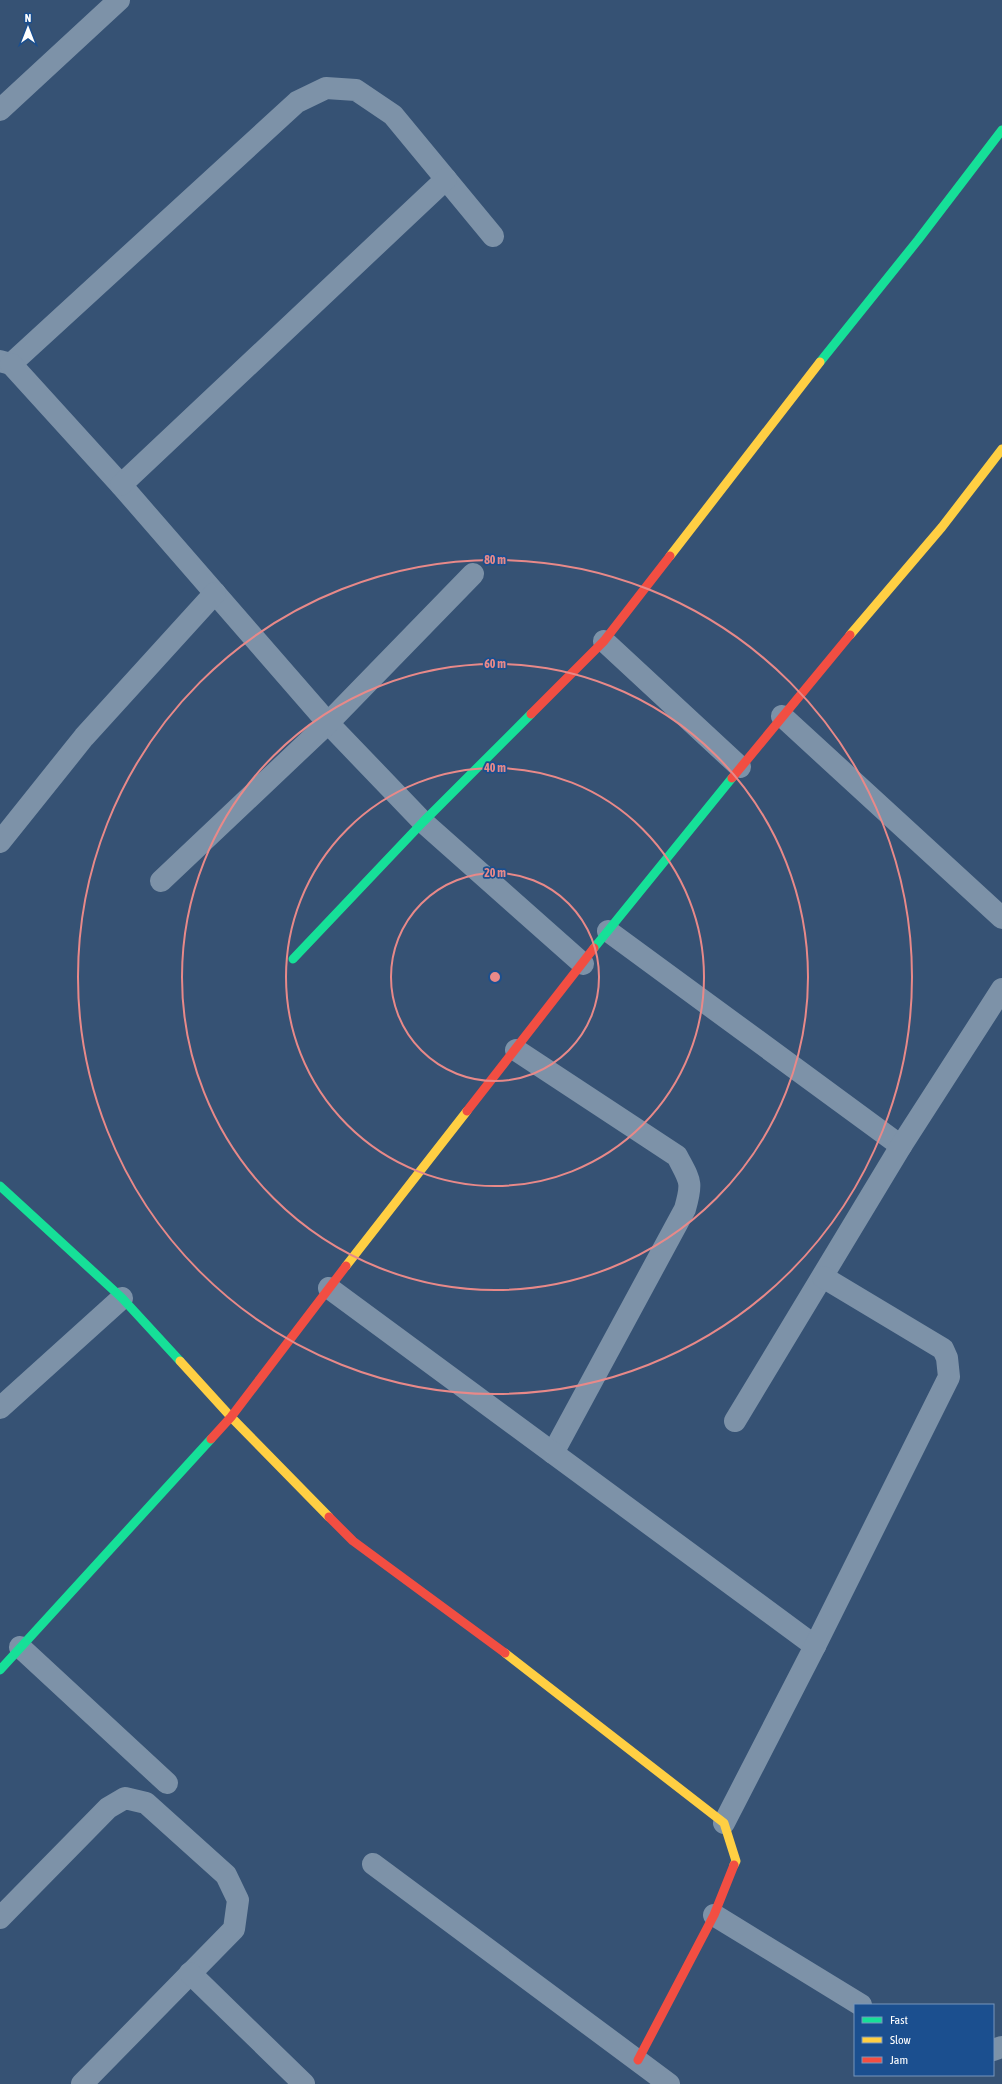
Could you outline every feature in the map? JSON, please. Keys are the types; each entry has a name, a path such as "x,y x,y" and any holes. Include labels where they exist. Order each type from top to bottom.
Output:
{"street":[{"path":"0,110 119,0"},
{"path":"493,236 393,115 356,90 326,88 298,102 6,363 121,485 328,723 423,822 583,964"},
{"path":"293,959 423,822 604,641 762,435 918,240 1002,130"},
{"path":"121,485 446,179"},
{"path":"0,1670 231,1417 329,1288 608,931 782,716 942,527 1002,449"},
{"path":"161,880 328,723 473,574"},
{"path":"0,842 84,737 215,593"},
{"path":"604,641 740,767"},
{"path":"782,716 1002,918"},
{"path":"608,931 901,1146"},
{"path":"735,1422 901,1146 1002,990"},
{"path":"516,1050 677,1156 688,1178 691,1189 685,1209 553,1453"},
{"path":"0,1186 122,1298 231,1417 353,1541 457,1616 724,1823 736,1861 651,2075 373,1864"},
{"path":"724,1823 815,1646 949,1377 947,1358 943,1349 823,1277"},
{"path":"329,1288 815,1646"},
{"path":"0,1408 122,1298"},
{"path":"20,1648 167,1783"},
{"path":"0,1918 108,1808 125,1798 146,1803 226,1875 238,1900 234,1929 82,2084"},
{"path":"714,1915 859,2004"},
{"path":"190,1973 304,2084"}],"traffic: fast":[{"path":"820,362 918,240 1002,130"},
{"path":"293,959 423,822 531,714"},
{"path":"594,948 732,778"},
{"path":"0,1186 122,1298 180,1361"},
{"path":"0,1670 211,1439"}],"traffic: slow":[{"path":"670,556 820,362"},
{"path":"850,635 942,527 1002,449"},
{"path":"346,1266 467,1111"},
{"path":"180,1361 231,1417 329,1517"},
{"path":"505,1653 724,1823 736,1861 734,1865"}],"traffic: jam":[{"path":"531,714 604,641 670,556"},
{"path":"732,778 850,635"},
{"path":"467,1111 594,948"},
{"path":"211,1439 231,1417 346,1266"},
{"path":"329,1517 353,1541 505,1653"},
{"path":"638,2060 714,1915 734,1865"}]}
